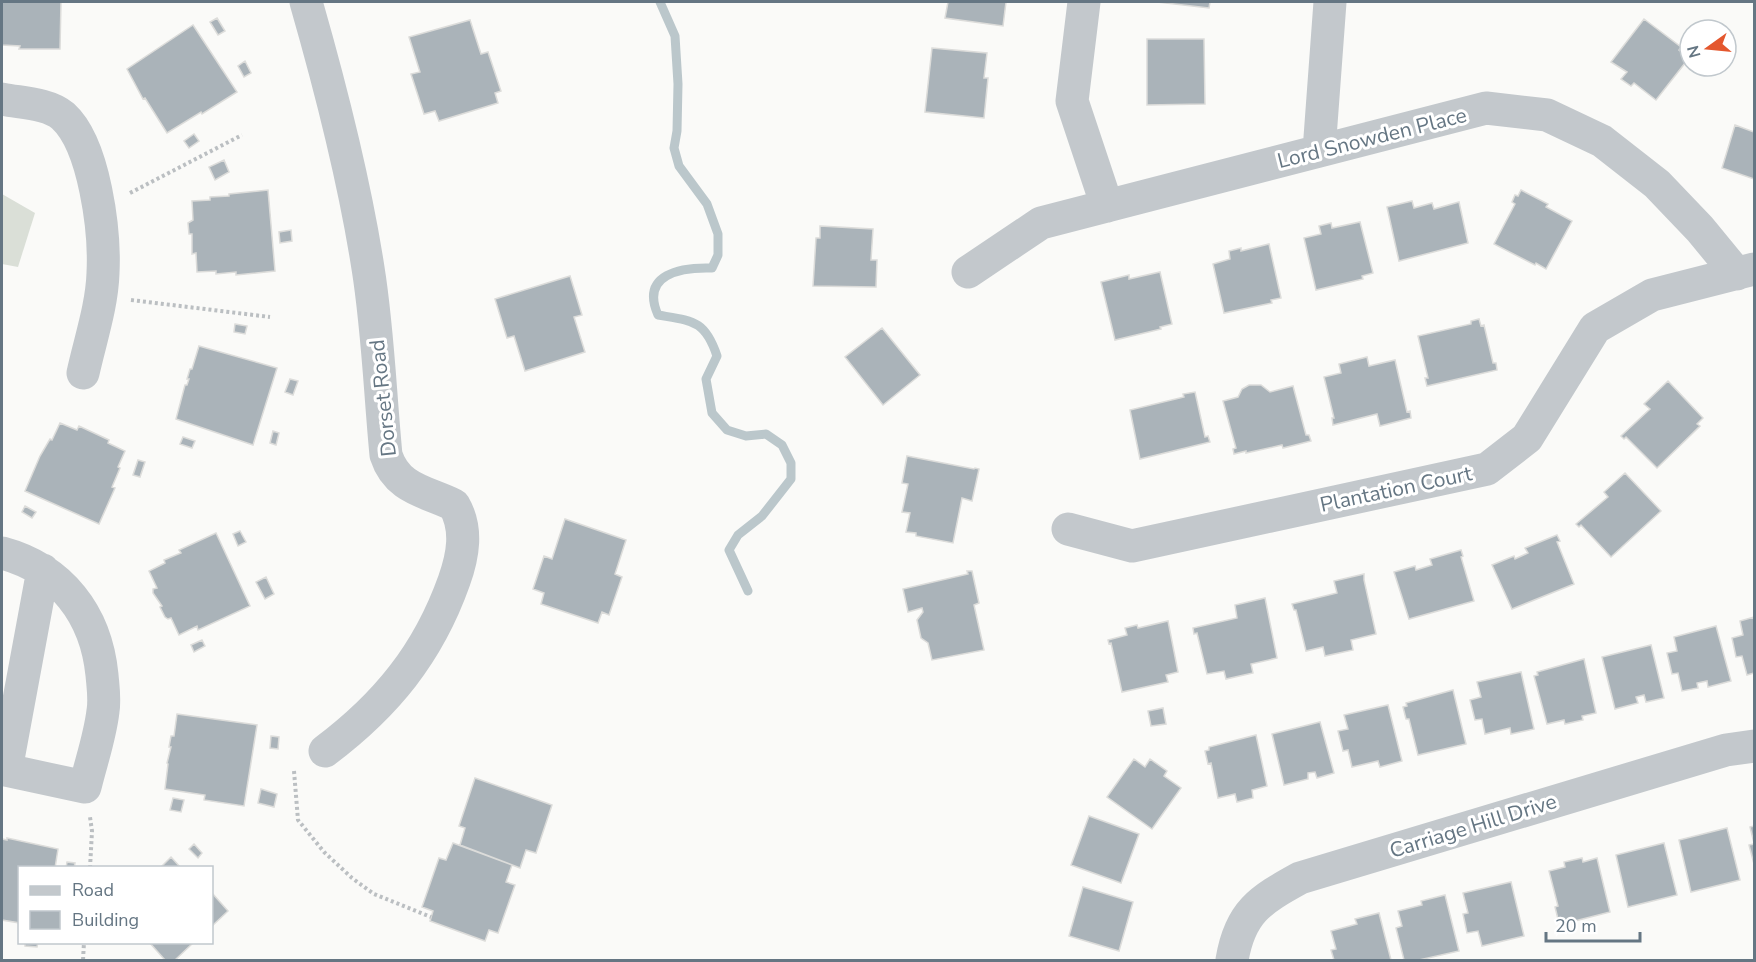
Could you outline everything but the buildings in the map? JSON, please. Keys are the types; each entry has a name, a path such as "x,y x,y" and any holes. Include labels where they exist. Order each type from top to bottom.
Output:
{"street":[{"name":"Dorset Road","path":"306,2 329,83 353,183 363,238 378,346 386,455 396,477 411,487 454,505 462,522 463,534 459,566 449,596 439,621 422,650 404,675 373,710 355,728 325,750"},
{"path":"1084,2 1072,101 1107,206"},
{"path":"1319,151 1330,2"},
{"path":"2,99 49,108 62,115 72,127 90,168 100,208 103,274 83,373"},
{"name":"Lord Snowden Place","path":"968,272 1041,223 1486,108 1547,115 1602,141 1657,184 1700,229 1746,271"},
{"name":"Plantation Court","path":"1068,529 1132,546 1487,469 1527,438 1595,328 1652,295 1746,271"},
{"path":"2,553 23,559 43,570 61,584 88,619 101,662 103,711 85,787 6,770 43,570"},
{"name":"Carriage Hill Drive","path":"1232,960 1243,923 1257,904 1300,878 1726,750 1755,746"}],"path":[{"path":"100,208 242,135"},
{"path":"100,296 270,317"},
{"path":"294,771 298,820 324,852 352,878 374,894 431,917"},
{"path":"85,787 92,831 90,866"},
{"path":"83,960 84,944"}],"shaded area":[{"path":"2,194 35,213 18,267 2,264"}],"waterway":[{"path":"660,2 675,36 678,84 677,131 674,148 679,166 707,204 718,234 718,255 712,268 688,269 667,276 654,290 654,301 658,315 689,321 708,335 717,356 706,379 712,413 727,430 746,436 766,434 782,445 791,463 791,479 762,516 738,535 729,550 748,591"}]}
